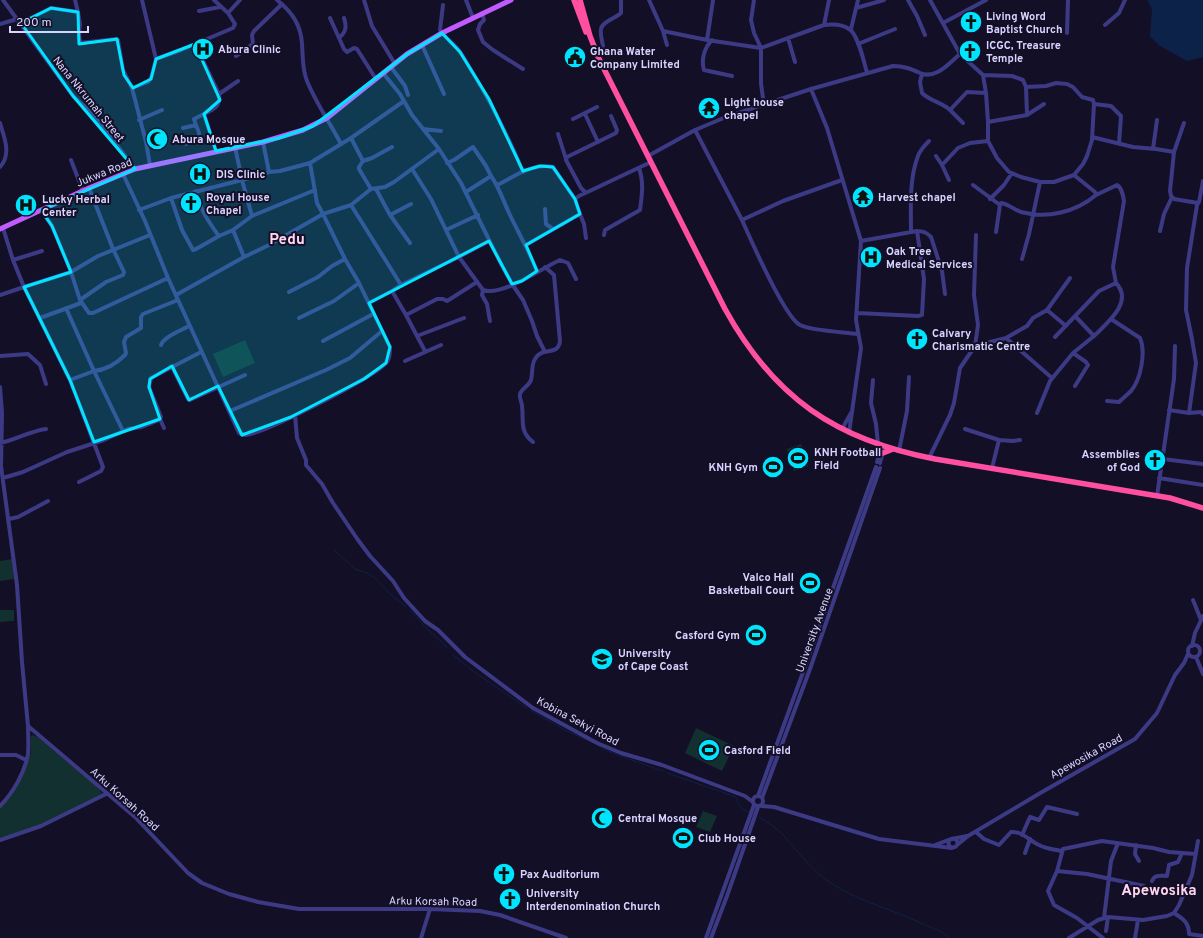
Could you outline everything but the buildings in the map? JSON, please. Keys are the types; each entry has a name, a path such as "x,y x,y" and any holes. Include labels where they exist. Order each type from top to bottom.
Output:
{"highway":[{"path":"574,0 588,38 725,309 751,351 787,391 821,417 849,433 899,451 929,458 1184,501 1203,508"},
{"path":"580,0 590,36 599,59"},
{"path":"880,445 881,452 892,449"}],"main road":[{"name":"Jukwa Road","path":"1,228 135,169 263,142 303,130 327,118 407,54 442,33 511,0"}],"street":[{"name":"Nana Nkrumah Street","path":"3,0 73,96 98,122 135,169"},
{"path":"75,0 80,24 80,43 118,40 123,70 132,88 139,120 146,142 150,165"},
{"path":"132,88 150,80 156,59 142,0"},
{"path":"156,59 233,28 235,24 228,13 214,0"},
{"path":"228,13 240,0"},
{"path":"278,0 289,11 297,22 301,31 304,73 310,88 341,144"},
{"path":"364,0 373,28 405,86 408,95"},
{"path":"466,0 473,18"},
{"path":"596,50 603,46 601,36 601,29 603,26 621,13 621,0"},
{"path":"649,0 663,31 667,45"},
{"path":"713,0 710,40 705,48 703,64 704,70 732,76"},
{"path":"754,0 751,20 754,33 761,48 761,84 764,105"},
{"path":"824,25 829,0"},
{"path":"858,0 851,29 858,44 867,72"},
{"path":"856,8 884,0"},
{"path":"908,0 925,35"},
{"path":"930,0 960,54 983,76 986,93 988,141 997,158 1009,172 1040,182 1054,182 1074,175 1083,164 1087,156 1092,137 1094,104 1092,100 1082,97 1067,84 1056,83 1046,86 1026,87"},
{"path":"943,23 986,0"},
{"path":"1067,33 1068,0"},
{"path":"1105,25 1119,13 1125,0"},
{"path":"236,56 252,45 252,35 254,31 282,4"},
{"path":"443,5 440,30 460,52 489,99 512,144 523,172"},
{"path":"199,11 220,7"},
{"path":"0,24 19,21 51,8 78,12"},
{"path":"482,13 484,20 480,24 478,30 483,42 523,70"},
{"path":"330,18 346,51 356,48 376,79"},
{"path":"339,38 345,32 346,28 344,18"},
{"path":"663,31 761,48 824,25 840,25 851,29"},
{"path":"858,44 895,29"},
{"path":"788,38 795,62"},
{"path":"186,144 195,141 199,137 200,132 194,118 204,114 220,102 219,94 195,44"},
{"path":"422,45 444,94"},
{"path":"648,156 695,130 726,117 811,89 867,72 893,66 901,66 922,74 935,74 960,54"},
{"path":"383,72 400,94 412,116 439,149 466,192 489,241 512,284 523,300 532,321 536,336 545,352"},
{"path":"922,74 920,82 922,94 926,98 940,103 950,110 963,123"},
{"path":"983,76 1006,76 1020,78 1023,80 1026,87 1027,115"},
{"path":"219,94 230,85 238,81"},
{"path":"811,89 827,128 861,241 857,313 860,353 851,413 852,421 849,433"},
{"path":"950,110 967,92 986,93"},
{"path":"140,210 171,198 196,191 268,172 280,171 310,163 351,138 404,101"},
{"path":"988,122 1027,115 1044,104"},
{"path":"1094,104 1111,106 1121,116 1119,144"},
{"path":"574,119 597,107"},
{"path":"139,120 162,110"},
{"path":"204,114 216,151"},
{"path":"585,114 598,142"},
{"path":"566,160 567,157 616,133 617,130 611,116"},
{"path":"1153,149 1157,120"},
{"path":"0,123 7,148 4,162 0,167"},
{"path":"1160,231 1164,214 1172,197 1170,191 1174,152 1184,123"},
{"path":"183,128 196,125"},
{"path":"423,129 441,131"},
{"path":"695,130 742,220 766,272 793,319 800,325 808,327 858,334"},
{"path":"558,134 566,160 581,188 585,192"},
{"path":"1092,137 1119,144 1174,152"},
{"path":"351,138 363,161"},
{"path":"911,232 913,174 918,155 929,141"},
{"path":"942,165 958,148 970,143 988,141"},
{"path":"263,142 268,172"},
{"path":"392,146 372,158 363,161 359,169 410,243"},
{"path":"448,163 473,147 497,185 509,213 526,245 537,272"},
{"path":"235,148 252,216"},
{"path":"176,295 323,214 351,204 374,189 394,182 439,149"},
{"path":"936,156 949,180"},
{"path":"71,160 83,191"},
{"path":"575,199 585,192 651,162"},
{"path":"123,174 140,210 189,326 237,428 242,435 252,433 295,415 364,379 386,363 389,358 390,347 359,283 345,259 317,203 310,163"},
{"path":"497,185 531,168 540,166 553,167 575,199 584,224 586,238"},
{"path":"604,235 605,230 610,226 640,210 642,179 639,168"},
{"path":"412,169 431,199 459,257 483,290 494,292 522,281 560,260 568,263 576,279"},
{"path":"990,199 1004,185 1012,173"},
{"path":"1074,175 1095,192 1096,195"},
{"path":"466,192 491,176"},
{"path":"742,220 783,201 842,180"},
{"path":"1189,413 1196,363 1186,310 1186,280 1188,258 1203,181"},
{"path":"1022,259 1040,182"},
{"path":"973,185 1000,205"},
{"path":"1000,205 1005,203 1015,210 1033,215 1060,213 1083,204 1096,195 1117,185 1124,196 1113,267 1116,283 1120,288 1122,298 1117,313 1094,336 1073,353 1052,378 1036,413"},
{"path":"40,318 80,301 106,282 122,275 124,272 113,249 89,188"},
{"path":"171,198 182,230 193,250 233,230 252,216 315,190"},
{"path":"196,191 204,214 220,236"},
{"path":"1172,197 1174,199 1198,203 1198,205"},
{"path":"351,204 401,285"},
{"path":"390,215 411,204"},
{"path":"996,232 1000,205"},
{"path":"545,209 546,224 553,229"},
{"path":"41,210 52,226 71,272 80,301 89,313 93,313 168,278"},
{"path":"526,245 580,214"},
{"path":"446,230 478,215"},
{"path":"1,228 24,287 70,380 102,464 103,469 79,482"},
{"path":"233,230 244,257"},
{"path":"861,241 917,231 922,231 928,234 931,238 942,271 945,294"},
{"path":"857,313 922,315 924,279 917,231"},
{"path":"0,294 71,272 98,256 150,235"},
{"path":"929,458 950,414 954,402 960,368 975,346 978,326 974,295 976,235"},
{"path":"369,303 401,285 489,241"},
{"path":"13,260 42,251"},
{"path":"289,292 345,259"},
{"path":"533,442 525,435 523,430 520,393 530,382 532,366 536,357 539,354 560,347 554,275 545,267"},
{"path":"975,346 1006,338 1027,326 1033,318 1046,310 1070,278"},
{"path":"406,315 438,299 447,301 477,282"},
{"path":"299,318 334,301 359,283"},
{"path":"1056,337 1099,291 1116,283"},
{"path":"483,290 482,295 487,304 490,321"},
{"path":"392,291 425,351"},
{"path":"70,380 108,367 119,361 125,355 124,340 126,337 141,328 141,317 143,314 178,300"},
{"path":"66,308 123,431"},
{"path":"1046,310 1066,326"},
{"path":"323,342 373,314"},
{"path":"1075,316 1094,336"},
{"path":"417,336 464,318"},
{"path":"1107,401 1119,402 1131,390 1143,358 1143,346 1140,338 1112,319"},
{"path":"161,345 167,338 189,326"},
{"path":"230,411 326,370 350,358 382,331"},
{"path":"1006,338 1052,378"},
{"path":"405,361 441,345"},
{"path":"1157,496 1175,373 1175,346"},
{"path":"164,428 149,387 149,381 151,378 201,352"},
{"path":"1073,353 1088,365 1075,386"},
{"path":"0,356 28,354 40,365 46,384"},
{"path":"172,367 188,400 245,375"},
{"path":"899,451 907,411 909,377"},
{"name":"University Avenue","path":"706,938 810,669 878,465 881,452 871,403 873,380"},
{"path":"0,387 2,410 0,443 2,488 9,519 17,585 28,726 28,749 26,760 8,797 0,806"},
{"path":"1169,410 1189,413 1202,412"},
{"path":"842,429 851,413"},
{"name":"Kobina Sekyi Road","path":"295,415 297,438 308,468 322,484 358,540 370,556 393,580 404,598 425,620 481,670 533,708 621,754 662,765 758,802"},
{"path":"2,478 23,472 67,452 104,440 131,428 145,426 160,419"},
{"path":"0,443 35,431 46,429"},
{"path":"965,429 999,440 1020,440"},
{"path":"992,468 999,440"},
{"path":"1163,459 1203,464"},
{"path":"1159,478 1203,485"},
{"path":"9,519 18,517 48,501"},
{"path":"1193,600 1202,618 1195,633 1192,646 1189,648 1203,674"},
{"path":"1192,646 1196,646 1200,649 1199,655 1192,656"},
{"name":"Apewosika Road","path":"758,802 879,839 932,846 954,847 968,836 1135,739 1157,713 1175,675 1184,662 1192,656"},
{"name":"Arku Korsah Road","path":"28,726 135,817 188,873 202,882 229,894 258,902 299,909 430,909 486,912 500,915 566,938"},
{"path":"0,755 16,755 26,760"},
{"path":"0,840 40,826 108,793"},
{"name":"University Avenue","path":"711,938 727,896 758,802"},
{"path":"1022,835 1030,817 1039,820 1048,807 1077,814"},
{"path":"976,832 986,840 998,845 1011,832 1014,831 1040,846 1061,851 1066,848 1096,842 1136,845 1168,852 1196,854"},
{"name":"Apewosika Road","path":"932,846 952,839 968,836"},
{"path":"952,839 956,841 954,847 950,847 948,843 952,839"},
{"path":"1026,853 1030,839"},
{"path":"1069,938 1106,918 1138,920 1163,917 1174,913 1192,875 1198,841"},
{"path":"1106,931 1108,879 1111,861 1118,843"},
{"path":"1136,845 1135,854 1139,861"},
{"path":"1061,851 1057,871 1048,891 1053,905 1077,918 1103,938"},
{"path":"1152,881 1155,876 1158,875 1167,876 1169,865 1178,862 1182,853"},
{"path":"1057,871 1082,874 1144,886"},
{"path":"421,938 430,909"},
{"path":"1174,913 1185,920 1188,925 1188,936 1203,936"},
{"path":"1135,938 1138,920"}],"highlighted area":[{"path":"51,8 78,12 79,44 117,39 124,75 133,88 151,79 156,59 195,44 220,100 204,114 216,151 279,138 313,126 407,54 442,33 460,52 489,99 523,171 540,166 553,167 575,199 580,214 526,245 537,271 522,281 512,284 489,241 369,303 390,347 386,363 364,379 291,417 242,435 218,386 189,400 172,366 150,379 149,387 160,419 94,442 70,380 24,287 71,272 52,226 41,210 135,169 73,96 21,23"}],"green space":[{"path":"245,340 255,363 223,377 213,354"},
{"name":"KNH Football Field","path":"801,444 808,466 794,471 787,449"},
{"path":"12,559 14,579 0,581 0,561"},
{"path":"0,610 14,610 14,621 0,622"},
{"name":"Casford Field","path":"696,728 734,746 722,771 685,753"},
{"path":"33,735 39,738 97,787 102,793 100,796 31,829 0,839 0,808 23,773 31,753 31,736"},
{"path":"703,811 717,816 710,832 696,827"}],"water":[{"path":"1147,0 1203,0 1203,57 1187,61 1160,46 1150,36 1152,9"}],"waterway":[{"path":"335,551 355,569 367,573 375,578 389,593 406,607"},
{"path":"410,610 447,648"},
{"path":"453,655 473,671 527,708"},
{"path":"530,710 565,730 594,743"},
{"path":"598,746 615,754 663,771"},
{"path":"667,773 736,797 743,810 748,812"},
{"path":"759,817 778,830 807,862 826,880 844,891 944,933 950,938"}],"place":[{"name":"Living Word Baptist Church","path":"971,22"},
{"name":"Abura Clinic","path":"203,49"},
{"name":"ICGC, Treasure Temple","path":"970,51"},
{"name":"Ghana Water Company Limited","path":"575,57"},
{"name":"Light house chapel","path":"709,108"},
{"name":"Abura Mosque","path":"157,139"},
{"name":"DIS Clinic","path":"200,174"},
{"name":"Harvest chapel","path":"863,197"},
{"name":"Royal House Chapel","path":"191,203"},
{"name":"Lucky Herbal Center","path":"26,205"},
{"name":"Oak Tree Medical Services","path":"871,257"},
{"name":"Calvary Charismatic Centre","path":"917,339"},
{"name":"KNH Football Field","path":"798,458"},
{"name":"Assemblies of God","path":"1155,460"},
{"name":"KNH Gym","path":"773,467"},
{"name":"Valco Hall Basketball Court","path":"810,583"},
{"name":"Casford Gym","path":"756,635"},
{"name":"University of Cape Coast","path":"602,659"},
{"name":"Casford Field","path":"709,750"},
{"name":"Central Mosque","path":"602,818"},
{"name":"Club House","path":"683,838"},
{"name":"Pax Auditorium","path":"504,874"},
{"name":"University Interdenomination Church","path":"510,899"}],"district":[{"name":"Pedu","path":"287,239"},
{"name":"Apewosika","path":"1159,890"}]}
